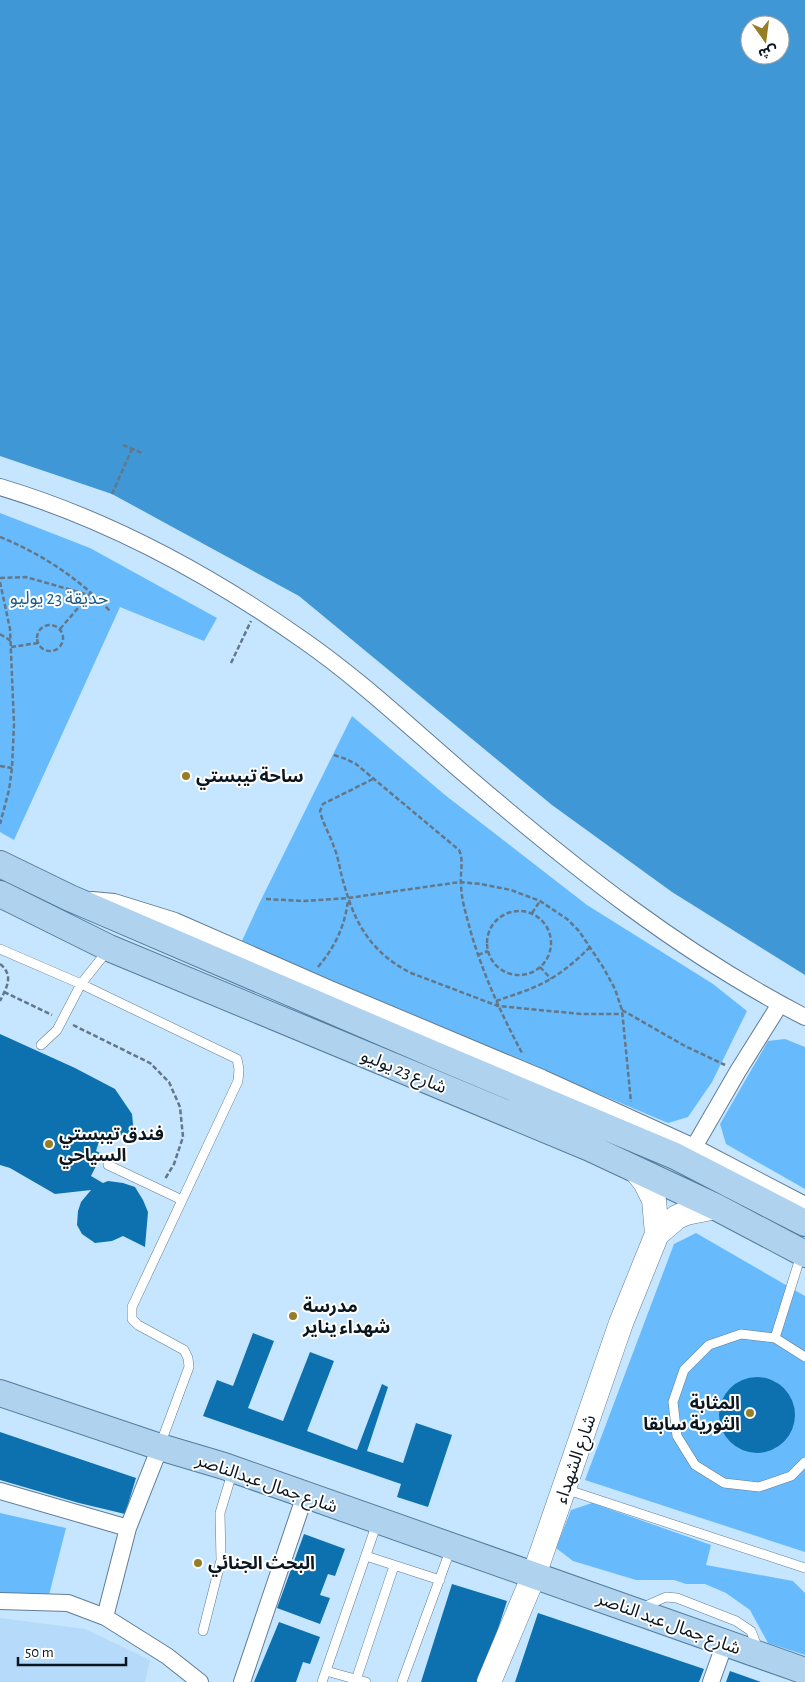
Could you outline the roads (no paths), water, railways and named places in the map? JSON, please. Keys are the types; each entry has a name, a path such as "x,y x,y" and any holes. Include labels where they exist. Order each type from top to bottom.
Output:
{"main road":[{"name":"شارع 23 يوليو","path":"0,864 70,898 550,1093 805,1223"},
{"name":"شارع 23 يوليو","path":"0,894 109,948 539,1126 634,1168 716,1206 804,1253"},
{"name":"شارع جمال عبدالناصر","path":"0,1393 160,1447 233,1469 305,1496 534,1575"},
{"name":"شارع جمال عبد الناصر","path":"534,1575 805,1671"}],"street":[{"path":"0,487 68,511 113,530 208,579 256,608 305,641 350,676 540,838 644,917 702,957 805,1017"},
{"path":"70,898 114,902 175,921 306,979 533,1074 550,1093 633,1118 694,1147 805,1205"},
{"path":"694,1147 780,1004"},
{"name":"شارع الشهداء","path":"489,1682 534,1575 621,1323 657,1234 654,1200 645,1182 634,1168"},
{"name":"شارع الشهداء","path":"657,1234 677,1217 716,1206"},
{"path":"105,1617 128,1528 160,1447"},
{"path":"0,1490 128,1528"},
{"path":"242,1682 305,1496"},
{"path":"0,1602 68,1603 105,1617 167,1656 200,1682"},
{"path":"711,1682 725,1643"}],"lane":[{"path":"41,1045 57,1030 81,984 109,948"},
{"path":"0,949 81,984 237,1059 240,1069 238,1081 132,1307 132,1319 138,1326 184,1350 188,1358 189,1367 160,1447"},
{"path":"108,1165 182,1200"},
{"path":"775,1338 804,1253"},
{"path":"805,1356 775,1338 741,1334 709,1345 684,1370 673,1402 677,1436 695,1465 724,1484 759,1487 791,1476 805,1462"},
{"path":"202,1631 221,1560 220,1514 233,1469"},
{"path":"564,1489 805,1568"},
{"path":"322,1682 378,1520"},
{"path":"402,1682 452,1546"},
{"path":"366,1556 440,1580"},
{"path":"326,1671 361,1681 394,1566"},
{"path":"634,1611 666,1597 677,1598 736,1621 751,1631 761,1656"}],"place":[{"name":"ساحة تيبستي","path":"186,776"},
{"name":"فندق تيبستي السياحي","path":"49,1144"},
{"name":"مدرسة شهداء يناير","path":"293,1316"},
{"name":"المثابة الثورية سابقا","path":"750,1413"},
{"name":"البحث الجنائي","path":"198,1563"}],"park label":[{"name":"حديقة 23 يوليو","path":"59,598"}]}
